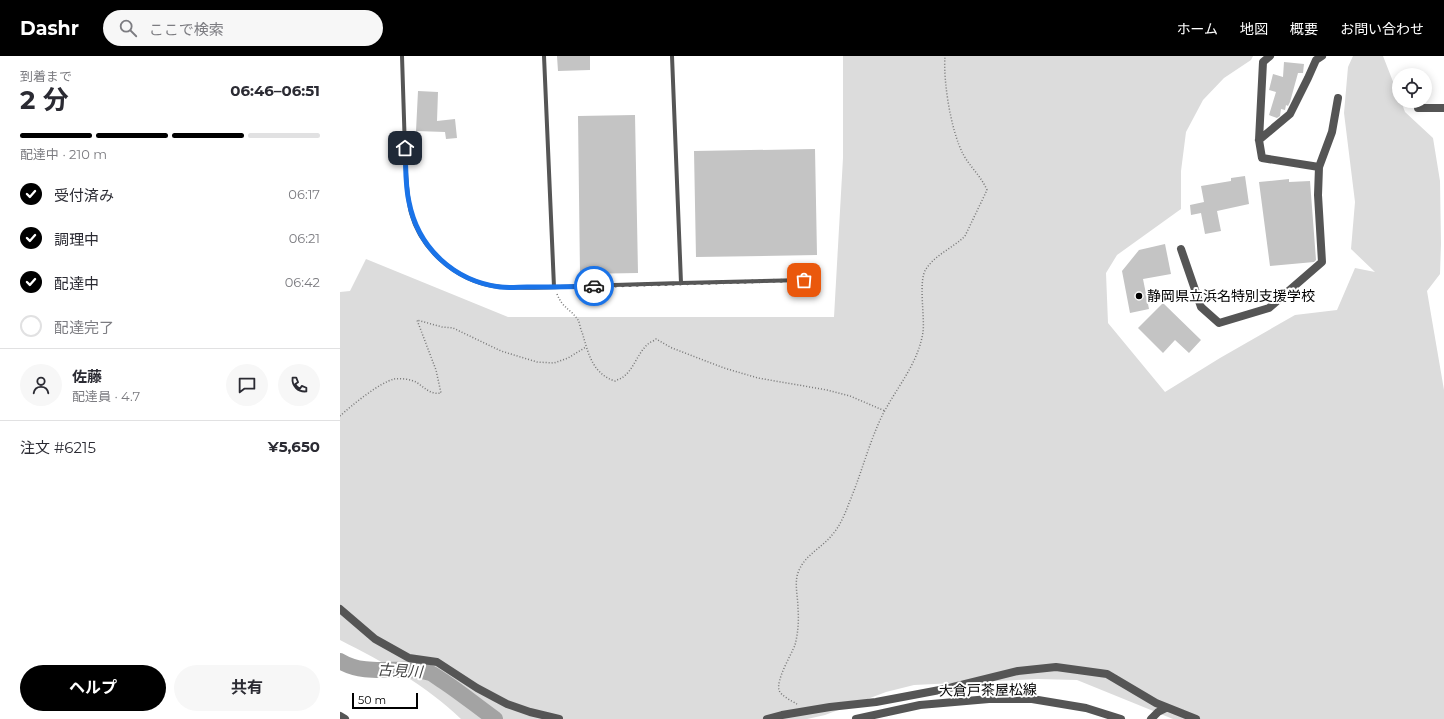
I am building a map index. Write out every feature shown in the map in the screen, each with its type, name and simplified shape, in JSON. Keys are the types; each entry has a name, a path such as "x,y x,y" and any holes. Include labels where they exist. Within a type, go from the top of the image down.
{"street":[{"path":"1270,56 1263,62 1259,140 1262,158 1319,167"},
{"path":"1259,140 1290,114 1316,60 1322,56"},
{"path":"1181,250 1201,307 1219,323 1268,308 1322,262 1318,195 1319,167 1332,132 1338,98"},
{"path":"1432,108 1444,108"},
{"path":"340,610 375,639 409,658 437,662 477,688 507,704 530,712 559,719"},
{"path":"767,719 830,707 876,702 945,689 1018,671 1056,667 1107,674 1156,703 1196,719"},
{"name":"大倉戸茶屋松線","path":"856,719 920,705 1025,699 1086,708 1121,719"},
{"path":"1151,719 1158,712 1166,708"},
{"path":"340,716 345,719"}],"lane":[{"path":"402,56 407,192 412,214 418,231 424,241 441,261 468,279 484,284 502,287 554,287 804,280"},
{"path":"544,56 554,287"},
{"path":"672,56 681,283"}],"path":[{"path":"807,711 781,694 778,690 778,683 791,655 798,629 796,588 798,575 804,562 812,551 825,543 833,535 843,519 881,419 911,368 923,331 922,290 925,270 936,258 960,242 965,236 987,190 981,178 966,160 956,134 945,86 945,56"},
{"path":"554,287 563,307 578,320 586,347 595,368 607,379 615,381 622,379 647,345 656,339 672,348 731,370 758,378 828,390 850,396 885,411"},
{"path":"340,416 383,384 394,379 406,378 416,382 435,394 440,393 436,370 417,320 442,327 453,328 501,351 537,362 554,363 568,358 586,347"}],"shaded area":[{"path":"843,56 1253,56 1251,60 1224,78 1203,100 1186,132 1181,171 1181,209 1117,255 1106,273 1108,323 1165,392 1220,358 1295,315 1337,310 1355,268 1375,272 1351,249 1355,202 1344,113 1348,67 1353,56 1383,56 1392,79 1392,108 1404,108 1405,112 1433,138 1440,181 1440,274 1427,291 1444,390 1444,719 1173,719 1077,680 1038,679 914,685 886,692 825,715 807,719 461,719 433,695 404,675 340,640 340,292 350,291 366,259 508,317 834,317 843,158"}],"building":[{"path":"557,56 590,56 590,70 558,71"},
{"path":"1284,62 1304,64 1303,73 1298,73 1290,102 1288,106 1286,105 1285,110 1281,109 1280,116 1277,118 1269,115 1276,92 1269,90 1273,74 1283,77"},
{"path":"418,91 438,92 437,121 455,119 457,138 446,139 445,132 416,131"},
{"path":"635,115 638,273 580,274 578,116"},
{"path":"815,149 817,255 696,257 694,151"},
{"path":"1245,176 1249,204 1217,211 1221,231 1205,234 1201,213 1191,215 1190,205 1204,202 1201,186 1231,181 1231,178"},
{"path":"1289,179 1289,182 1310,181 1316,260 1314,262 1270,266 1259,182"},
{"path":"1165,244 1171,274 1143,279 1149,309 1130,313 1122,271 1139,250"},
{"path":"1163,303 1201,340 1189,353 1175,340 1163,353 1138,328"}],"waterway":[{"name":"古見川","path":"340,661 362,669 408,670 432,674 495,719"}],"way so far":[{"path":"594,286 804,280"}],"place":[{"name":"静岡県立浜名特別支援学校","path":"1139,296"}],"route":[{"path":"405,148 407,192 412,214 418,231 424,241 441,261 468,279 484,284 502,287 594,286"}]}
